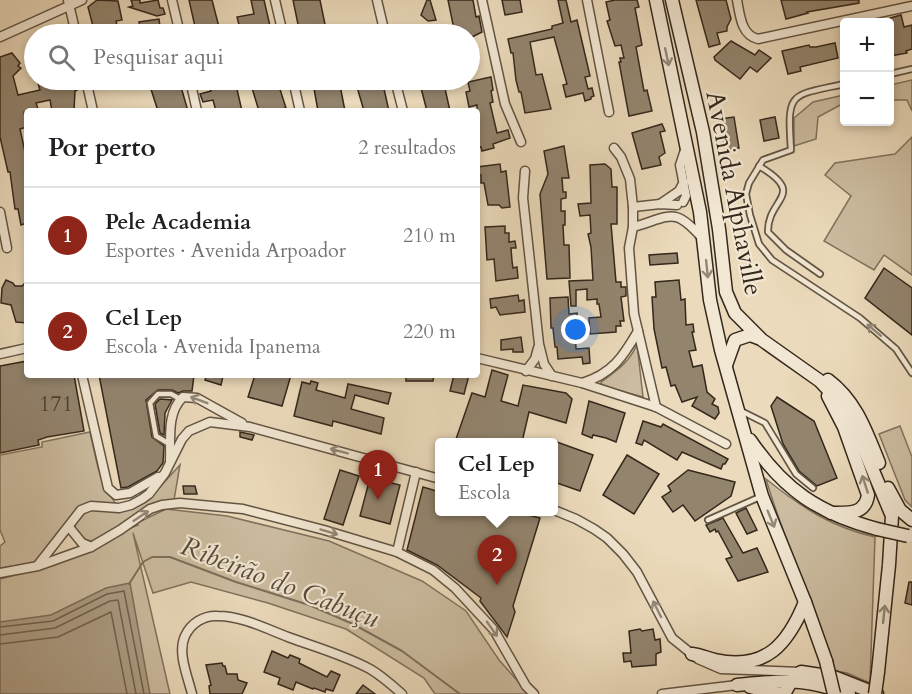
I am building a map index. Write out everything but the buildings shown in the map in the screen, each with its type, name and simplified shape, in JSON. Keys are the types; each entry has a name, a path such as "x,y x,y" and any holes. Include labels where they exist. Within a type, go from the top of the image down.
{"main road":[{"name":"Avenida Alphaville","path":"656,0 700,212 710,300 726,366 762,496 805,602 826,660 834,694"},
{"name":"Avenida Alphaville","path":"672,0 706,147 726,292 735,313 762,340 820,381 839,401 853,423 892,516 876,694"},
{"path":"686,147 694,144 706,147"},
{"path":"726,366 735,340 750,335 762,340"},
{"path":"790,360 824,376 841,389 852,402 890,491 900,510 912,520"},
{"path":"820,381 844,427 868,495 863,508 855,512 831,513"},
{"path":"745,431 767,465 784,483 831,513 877,529 910,537"},
{"path":"692,654 716,660 741,662 768,654 785,641 805,602"},
{"path":"737,685 797,676 834,677 876,694"},
{"path":"737,685 782,694 797,676"},
{"path":"797,676 849,694"}],"street":[{"path":"26,24 69,3 82,0"},
{"path":"172,0 178,24"},
{"path":"275,0 281,24"},
{"path":"377,0 383,24"},
{"path":"482,0 505,104 521,142"},
{"path":"587,0 609,112"},
{"path":"737,0 748,35 758,39 912,6"},
{"path":"69,3 74,24"},
{"path":"0,37 24,25"},
{"path":"88,90 92,108"},
{"path":"192,90 196,108"},
{"path":"295,90 299,108"},
{"path":"398,90 402,108"},
{"path":"633,207 680,203 686,196 680,165 686,147"},
{"path":"614,148 621,157 630,179 633,228 629,248 634,314 656,408"},
{"path":"525,171 523,198 538,344 544,364 552,376"},
{"path":"658,204 679,191 684,182"},
{"path":"658,204 658,220"},
{"path":"0,212 7,248"},
{"path":"633,228 672,216 680,217 689,223 704,240"},
{"path":"582,383 598,378 609,370 627,349 638,331"},
{"path":"526,371 537,355 538,344"},
{"path":"0,354 24,349"},
{"path":"480,359 582,383 656,408 726,444"},
{"path":"83,378 108,488 116,495 130,493 146,486 165,473"},
{"path":"170,464 171,417 174,408 183,397 197,398 250,427"},
{"path":"38,566 78,512 86,507 119,508 142,499 165,473 189,430 210,422 250,427 435,477"},
{"path":"397,552 416,472"},
{"path":"0,573 38,566 91,547 150,509 162,505 180,503 243,509 397,552 433,570 472,605 494,630 526,686 534,694"},
{"path":"558,512 594,529 623,554 637,572 672,638 706,664 721,669 797,676"},
{"path":"69,527 82,543 91,547"},
{"path":"192,694 182,650 185,636 193,625 204,617 220,615 254,624 369,669 387,680 402,694"},
{"path":"662,694 737,685"}],"lane":[{"path":"894,73 912,69"},
{"path":"840,85 802,93 796,98 790,110 791,150 771,156 759,165 749,183 747,194 750,215 759,244 772,260 860,318 896,349 912,373"},
{"path":"759,165 776,176 782,183 781,200 768,223 768,232 786,250 820,274"},
{"path":"171,445 156,436 150,403 158,394 171,394 180,399"},
{"path":"739,410 765,423 796,474 813,488"},
{"path":"708,520 762,496"}],"shaded area":[{"path":"912,80 912,111 907,100 894,100 894,84"},
{"path":"840,96 840,105 818,117 816,139 794,146 794,118 813,102"},
{"path":"912,137 912,275 884,255 874,270 824,241 851,196 825,175 835,163 895,154"},
{"path":"637,344 643,397 602,386 601,382 626,361"},
{"path":"900,426 912,457 912,507 905,500 879,434"},
{"path":"90,432 103,484 116,505 98,503 79,506 35,563 0,568 0,546 5,542 0,530 0,455 42,447 42,442"},
{"path":"180,465 174,500 148,506 97,541 84,538 75,529 76,520 80,514 90,509 99,510 148,498"},
{"path":"766,479 830,522 875,537 870,683 847,673 835,671"},
{"path":"166,509 227,516 329,541 422,581 466,611 499,660 529,694 435,694 424,678 346,629 268,603 191,582 153,593 133,533 170,694 0,694 0,579 38,569 130,525 131,528 138,525 137,523"}],"water":[{"path":"130,583 150,694 0,694 0,622 51,615 106,588"}],"waterway":[{"name":"Ribeirão do Cabuçu","path":"129,584 143,562 152,557 170,557 236,582 309,605 353,624 402,651 460,694"}],"place":[{"name":"Pele Academia","path":"378,500"},
{"name":"Cel Lep","path":"497,585"}]}
